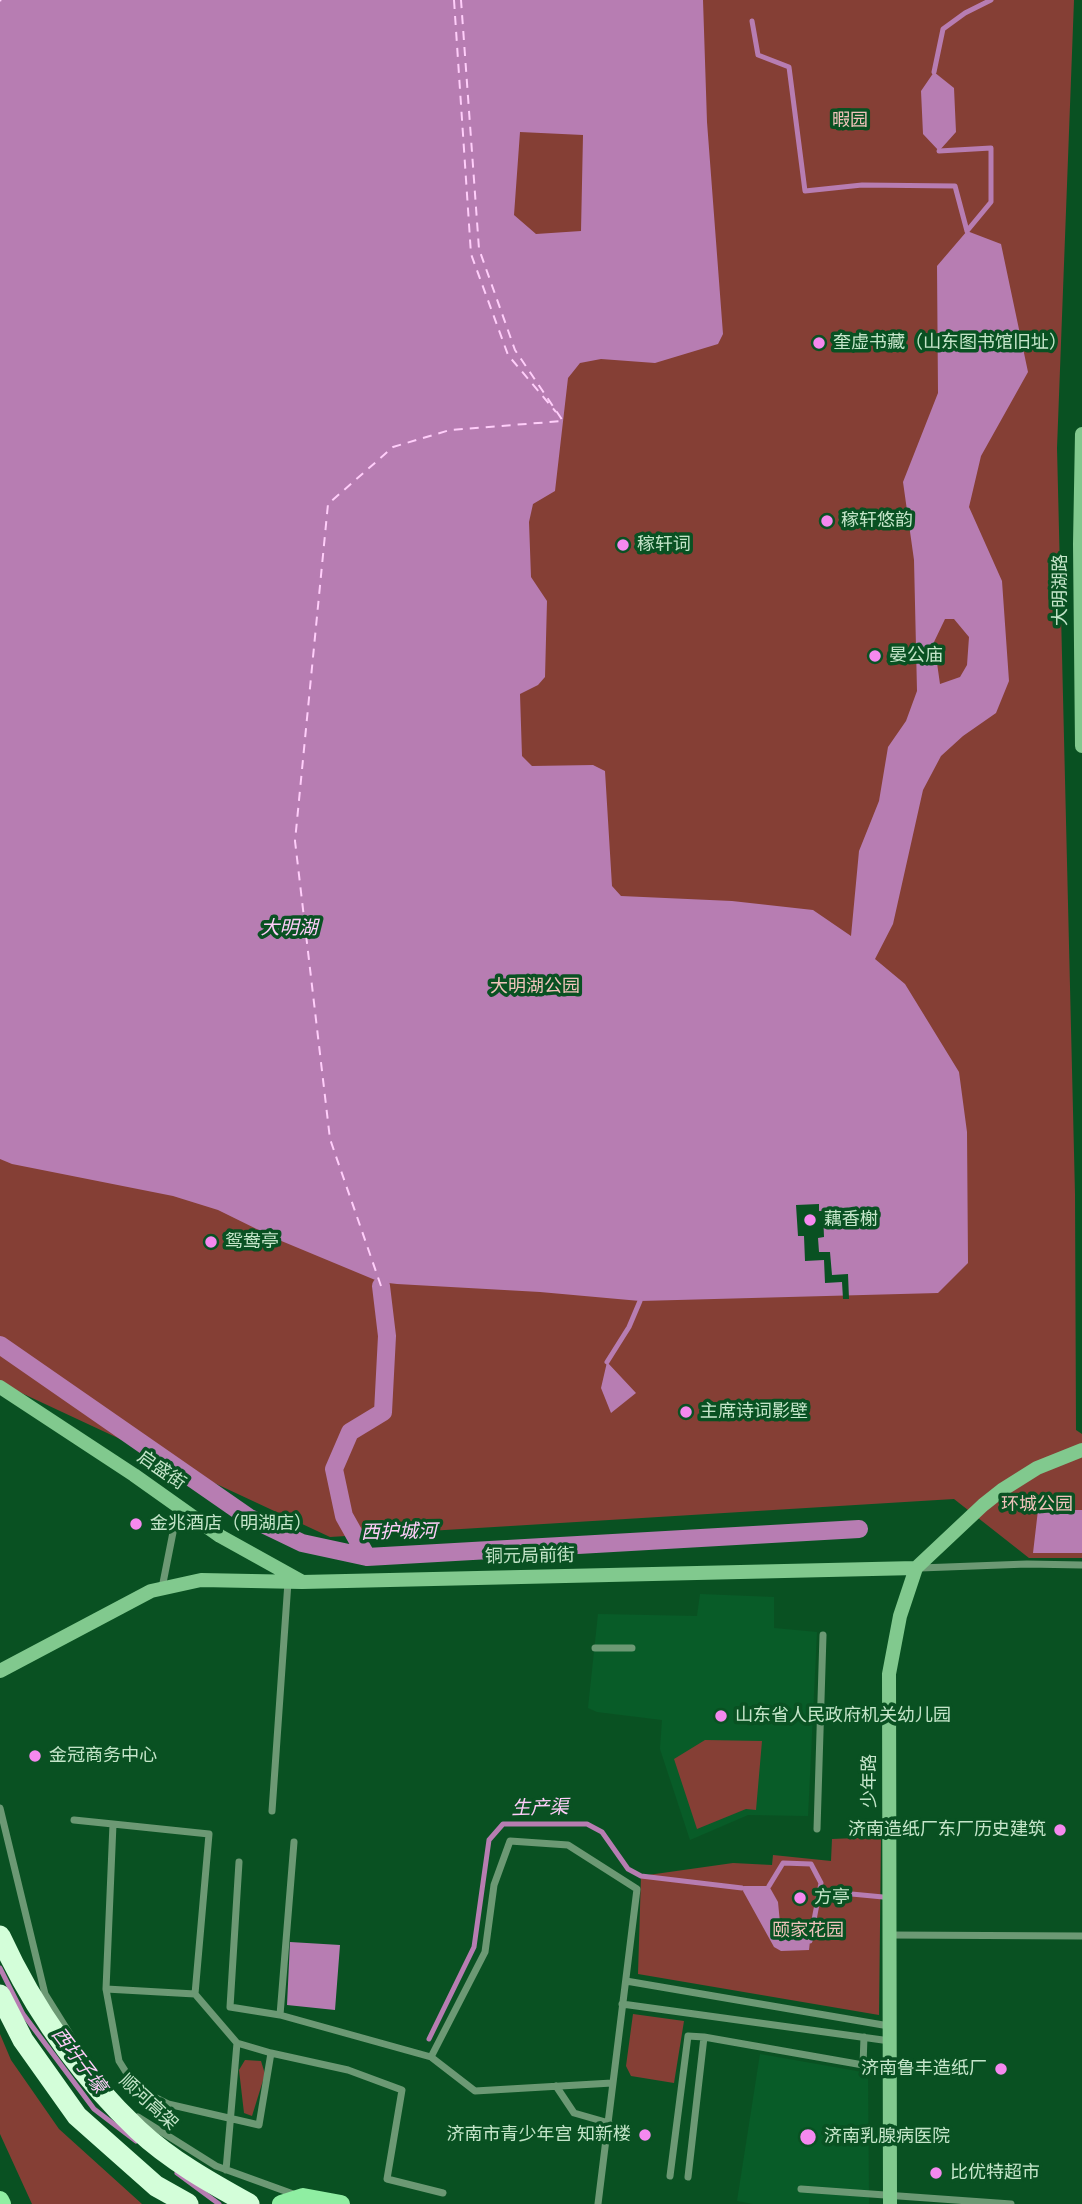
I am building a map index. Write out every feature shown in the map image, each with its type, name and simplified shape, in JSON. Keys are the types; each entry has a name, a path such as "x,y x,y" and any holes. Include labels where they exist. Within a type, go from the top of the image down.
{"highway":[{"name":"顺河高架","path":"0,1936 43,2014 82,2071 139,2132 199,2175 249,2204"},
{"path":"0,1995 23,2040 77,2116 156,2186 188,2204"}],"main road":[{"path":"281,2204 303,2197 341,2204"}],"street":[{"name":"大明湖路","path":"1082,434 1082,746"},
{"name":"启盛街","path":"0,1387 220,1536 295,1582"},
{"name":"少年路","path":"891,2199 889,1674 900,1616 916,1568 982,1505 1037,1468 1082,1450"},
{"path":"162,1589 178,1507"},
{"name":"铜元局前街","path":"0,1671 151,1591 201,1580 295,1582 1002,1565 1082,1566"},
{"path":"272,1811 295,1582"},
{"path":"817,1829 823,1635"},
{"path":"595,1648 632,1648"},
{"path":"821,1708 889,1713"},
{"path":"0,1808 45,1994 86,2061 95,2071"},
{"path":"74,1820 209,1834 195,1993 237,2043 348,2070 402,2090 387,2179 443,2193"},
{"path":"113,1824 106,1989 119,2061 136,2088 168,2104 259,2125 271,2053"},
{"path":"431,2057 485,1952 494,1885 510,1841 568,1845 637,1889 598,2204"},
{"path":"280,2015 294,1842"},
{"path":"239,1862 230,2007 280,2015 431,2057 475,2091 612,2083"},
{"path":"890,1935 1082,1936"},
{"path":"626,1981 890,2033"},
{"path":"156,1985 168,1992"},
{"path":"106,1989 195,1993"},
{"path":"622,2004 864,2036 890,2033"},
{"path":"670,2176 688,2036 704,2036 863,2065 864,2036"},
{"path":"688,2177 704,2036"},
{"path":"226,2170 237,2043"},
{"path":"556,2087 574,2113 609,2123"},
{"path":"132,2110 141,2120 216,2166 303,2197"},
{"path":"801,2189 891,2199 1011,2204"}],"shaded area":[{"name":"山东省人民政府机关幼儿园","path":"700,1594 774,1597 774,1628 817,1632 808,1816 748,1815 690,1840 660,1749 662,1720 597,1712 588,1708 598,1614 697,1616"},
{"name":"济南乳腺病医院","path":"760,2054 868,2073 869,2204 753,2204 737,2201"}],"green space":[{"name":"大明湖公园","path":"0,0 1074,0 1057,448 1075,1194 1076,1430 1082,1434 1082,1558 1029,1558 954,1499 330,1537 0,1383"},
{"path":"705,1740 762,1741 756,1810 746,1809 697,1829 674,1759"},
{"name":"颐家花园","path":"881,1837 879,2015 638,1974 641,1876 733,1863 772,1865 773,1855 831,1861 832,1839"},
{"path":"633,2014 684,2021 674,2083 631,2076 626,2066"},
{"path":"0,2034 11,2060 59,2129 142,2204 32,2204 0,2134"},
{"path":"245,2060 261,2061 265,2074 252,2116 244,2113 239,2070"}],"water":[{"name":"大明湖","path":"0,0 703,0 707,122 723,334 718,344 655,363 601,359 580,363 568,378 555,491 533,504 529,522 531,577 547,601 545,677 538,685 520,694 522,756 532,766 593,765 605,771 612,886 621,896 732,901 813,910 851,936 859,851 879,801 888,747 906,721 917,691 914,560 903,482 938,393 937,266 967,231 1001,244 1028,372 981,456 969,507 1002,581 1009,681 996,713 963,736 941,756 923,790 893,924 875,959 905,984 959,1072 967,1132 968,1263 938,1293 640,1301 380,1282 279,1240 218,1210 173,1196 12,1164 0,1159","holes":["520,132 583,135 581,231 536,234 514,215","945,619 954,619 969,637 967,665 960,677 940,684 934,642"]},
{"path":"934,72 954,88 956,132 939,151 923,134 921,91"},
{"path":"607,1362 636,1393 611,1413 601,1388"},
{"path":"1038,1510 1082,1510 1082,1553 1033,1553"},
{"path":"744,1886 769,1886 778,1902 780,1923 788,1931 810,1941 809,1950 781,1951 774,1947 743,1891"},
{"path":"290,1942 340,1945 335,2010 287,2005"}],"pier":[{"path":"819,1204 819,1211 823,1211 824,1237 818,1238 819,1252 830,1252 832,1275 848,1274 849,1299 843,1299 842,1282 825,1283 824,1260 805,1261 804,1236 798,1236 796,1205"}],"waterway":[{"path":"934,72 943,29 965,13 991,0"},
{"path":"752,21 758,55 789,67 805,191 862,185 955,186 967,231"},
{"path":"939,151 991,148 991,202 967,231"},
{"path":"367,1557 344,1516 334,1469 350,1432 383,1412 387,1336 381,1286"},
{"path":"607,1362 629,1327 640,1301"},
{"name":"西护城河","path":"0,1345 248,1517 302,1543 367,1557 859,1529"},
{"name":"生产渠","path":"429,2039 474,1947 489,1840 503,1824 587,1824 602,1832 628,1869 641,1876 742,1888"},
{"path":"769,1886 783,1863 811,1864 821,1883 810,1941"},
{"path":"820,1891 883,1897"},
{"name":"西圩子壕","path":"0,1968 23,2014 94,2109 136,2141"},
{"name":"西圩子壕","path":"177,2173 219,2204"}],"ferry route":[{"path":"454,0 471,254 508,355 556,412"},
{"path":"381,1286 330,1139 295,841 328,504 393,447 450,430 563,421 515,350 479,249 461,0"}],"place":[{"name":"奎虚书藏（山东图书馆旧址）","path":"819,343"},
{"name":"稼轩悠韵","path":"827,521"},
{"name":"稼轩词","path":"623,545"},
{"name":"晏公庙","path":"875,656"},
{"name":"藕香榭","path":"810,1220"},
{"name":"鸳鸯亭","path":"211,1242"},
{"name":"主席诗词影壁","path":"686,1412"},
{"name":"金兆酒店（明湖店）","path":"136,1524"},
{"name":"山东省人民政府机关幼儿园","path":"721,1716"},
{"name":"金冠商务中心","path":"35,1756"},
{"name":"济南造纸厂东厂历史建筑","path":"1060,1830"},
{"name":"方亭","path":"800,1898"},
{"name":"济南鲁丰造纸厂","path":"1001,2069"},
{"name":"济南市青少年宫 知新楼","path":"645,2135"},
{"name":"济南乳腺病医院","path":"808,2137"},
{"name":"比优特超市","path":"936,2173"}],"park label":[{"name":"暇园","path":"850,121"},
{"name":"环城公园","path":"1037,1505"}]}
